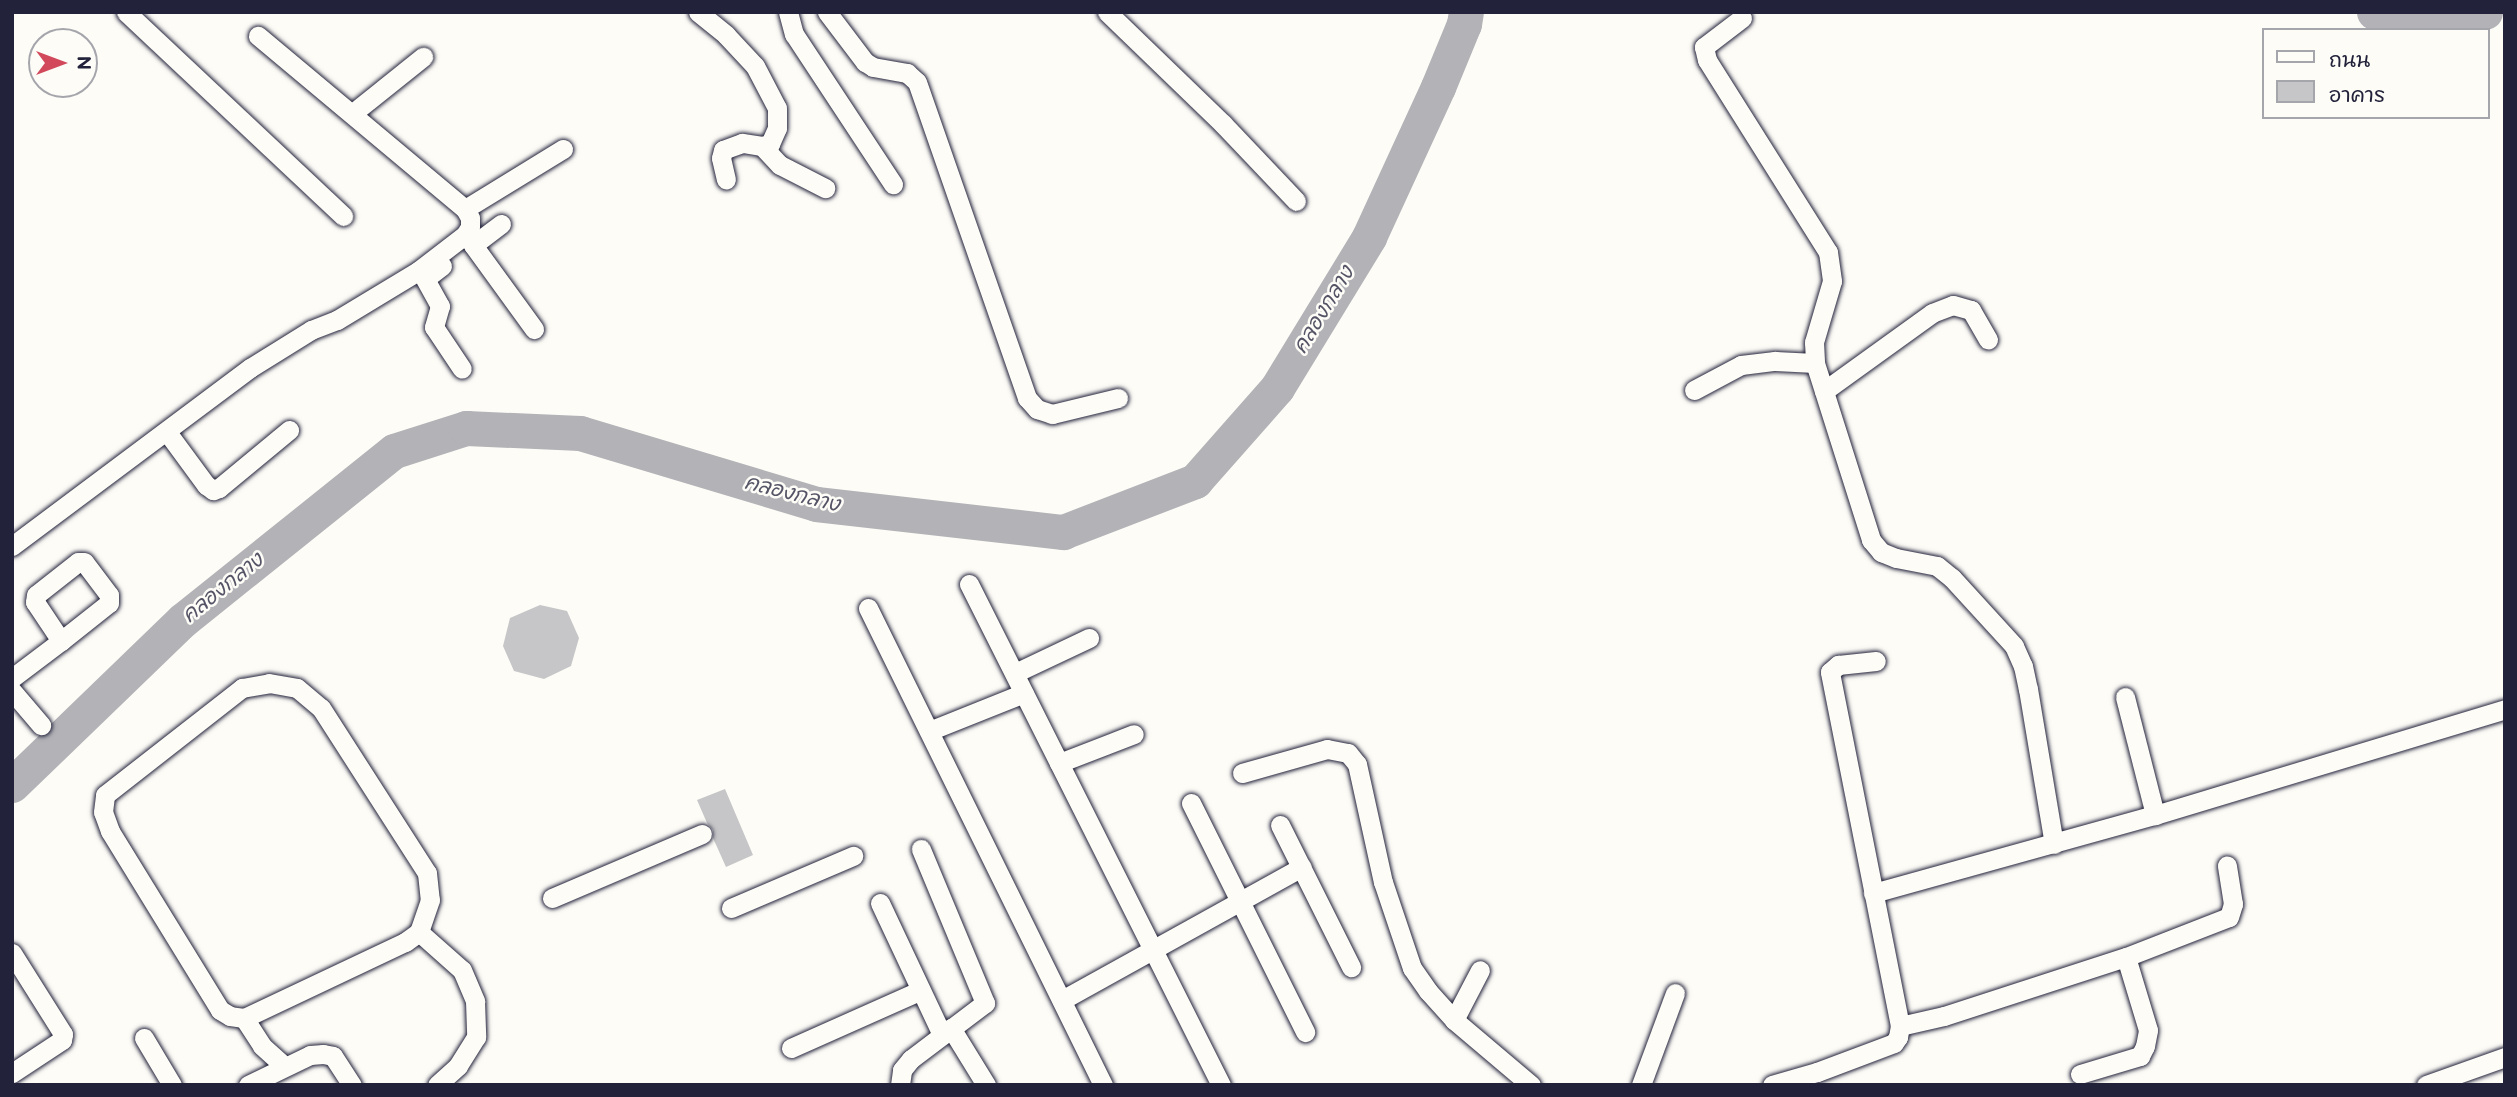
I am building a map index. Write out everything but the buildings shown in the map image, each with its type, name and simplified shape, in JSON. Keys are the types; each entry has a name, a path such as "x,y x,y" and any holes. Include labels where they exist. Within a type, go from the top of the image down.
{"street":[{"path":"126,12 343,216"},
{"path":"698,12 726,35 755,66 777,108 777,128 770,144 762,146 742,143 723,150 721,158 726,179"},
{"path":"788,12 794,34 893,184"},
{"path":"828,12 865,62 873,67 907,73 917,82 1027,398 1037,410 1052,414 1118,398"},
{"path":"1107,12 1223,124 1296,201"},
{"path":"1742,18 1704,47 1707,60 1828,251 1832,281 1814,342 1815,363 1871,540 1881,552 1937,566 1952,578 2014,646 2026,678 2054,844"},
{"path":"258,36 465,209 470,218 469,240 534,329"},
{"path":"353,113 423,57"},
{"path":"762,146 780,165 825,188"},
{"path":"465,209 564,149"},
{"path":"12,546 285,345 360,307 469,240 501,224"},
{"path":"462,369 435,333 434,323 440,306 425,279 469,240"},
{"path":"1824,391 1933,313 1953,305 1971,310 1988,340"},
{"path":"1694,390 1741,365 1775,361 1815,363"},
{"path":"167,432 206,485 213,490 219,488 289,429"},
{"path":"969,584 1221,1085"},
{"path":"867,608 1103,1085"},
{"path":"1014,673 1089,638"},
{"path":"12,678 61,641"},
{"path":"1772,1085 1817,1072 1894,1043 1900,1026 1830,672 1838,666 1876,661"},
{"path":"270,683 297,688 321,708 427,873 430,900 419,932 405,942 244,1018 230,1016 220,1010 110,831 103,812 105,795 242,688 270,683"},
{"path":"12,691 41,725"},
{"path":"929,732 1024,693"},
{"path":"2125,697 2155,815"},
{"path":"1872,893 2155,815 2505,709"},
{"path":"1059,763 1134,734"},
{"path":"1242,773 1326,749 1348,753 1357,764 1383,882 1412,968 1428,992 1454,1020 1531,1085"},
{"path":"1192,803 1305,1032"},
{"path":"1280,825 1351,967"},
{"path":"552,898 702,834"},
{"path":"900,1085 902,1069 985,1003 921,849"},
{"path":"731,908 853,856"},
{"path":"1900,1026 1944,1016 2126,957 2229,918 2234,904 2227,865"},
{"path":"1062,1000 1302,867"},
{"path":"880,903 921,990 986,1085"},
{"path":"419,932 463,970 475,1001 476,1037 458,1066 437,1085"},
{"path":"12,953 63,1034 62,1040 15,1066"},
{"path":"2080,1074 2140,1056 2146,1046 2148,1030 2126,957"},
{"path":"1454,1020 1480,970"},
{"path":"791,1048 921,990"},
{"path":"1641,1085 1675,993"},
{"path":"244,1018 262,1046 284,1066"},
{"path":"144,1038 172,1085"},
{"path":"248,1085 310,1055 332,1056 352,1085"},
{"path":"2426,1085 2505,1057"}],"waterway":[{"name":"คลองกลาง","path":"12,785 183,620 394,451 466,428 580,433 816,504 1063,532 1195,481 1277,388 1369,237 1438,87 1464,24 1466,12"},
{"name":"คลองกลาง","path":"2374,12 2430,27 2485,12"}]}
